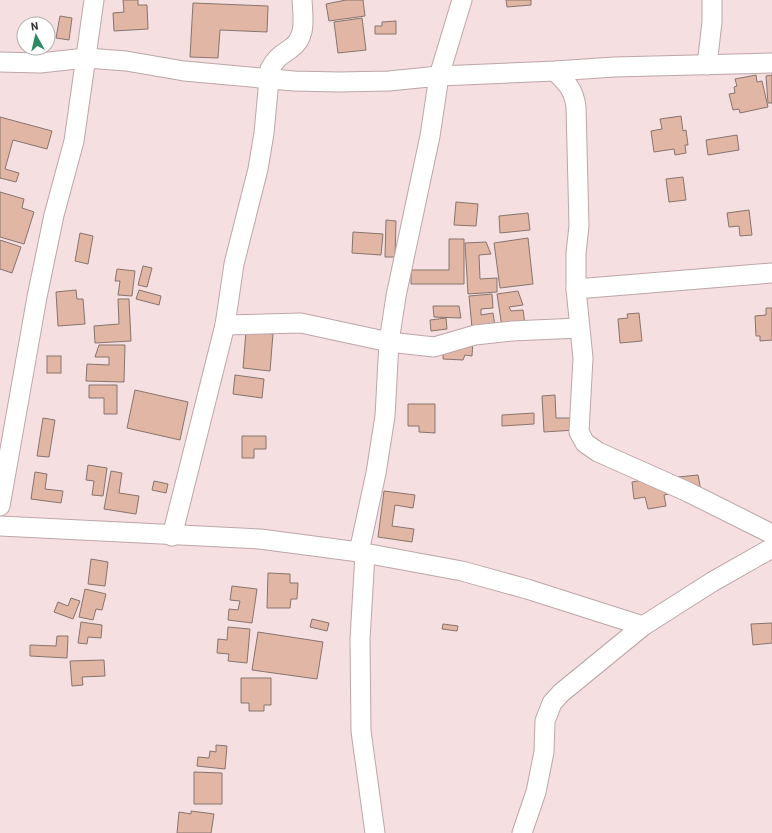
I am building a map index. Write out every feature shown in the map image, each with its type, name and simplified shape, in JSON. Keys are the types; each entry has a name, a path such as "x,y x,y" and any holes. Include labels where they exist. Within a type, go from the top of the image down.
{"street":[{"path":"0,506 37,297 54,215 74,140 94,0"},
{"path":"172,536 225,325 234,264 259,162 270,69 274,59 299,40 303,28 302,0"},
{"path":"375,833 361,732 360,640 362,553 385,416 389,342 396,296 430,136 439,76 462,0"},
{"path":"707,66 712,22 712,0"},
{"path":"0,62 40,63 86,58 126,61 184,70 294,82 389,81 439,76 614,67 707,66 772,63"},
{"path":"555,71 570,85 575,95 576,107 579,226 576,253 576,289 583,358 579,432 585,444 598,452 688,492 772,534"},
{"path":"576,289 772,273"},
{"path":"225,325 301,323 389,342 434,347 474,335 512,331 579,328"},
{"path":"1,528 260,539 362,553 462,571 527,589 643,626"},
{"path":"522,833 536,792 544,752 546,721 552,703 643,626 712,582 772,548"}],"building":[{"path":"123,0 138,0 138,5 147,5 148,29 114,31 113,13 124,12"},
{"path":"346,0 363,0 365,16 329,21 326,4"},
{"path":"506,0 531,0 531,5 507,7"},
{"path":"193,3 268,6 267,32 220,30 218,58 190,57"},
{"path":"60,16 72,18 69,40 56,38"},
{"path":"362,18 366,50 338,53 334,22"},
{"path":"396,21 396,34 375,34 375,26 382,26 382,22"},
{"path":"756,75 757,82 762,81 768,107 740,113 739,109 733,110 729,94 735,93 734,87 737,86 735,79"},
{"path":"772,75 772,103 768,103 766,76"},
{"path":"681,116 683,131 686,130 688,145 685,145 686,153 675,155 674,149 654,152 651,131 662,129 660,119"},
{"path":"0,117 52,131 47,149 13,140 5,169 19,173 16,182 0,178"},
{"path":"737,135 739,150 708,155 706,140"},
{"path":"683,177 686,200 669,202 666,179"},
{"path":"0,192 24,199 22,208 34,212 24,244 0,237"},
{"path":"456,202 478,204 476,226 454,225"},
{"path":"749,210 752,235 740,236 739,226 729,227 727,213"},
{"path":"528,213 530,230 500,233 499,216"},
{"path":"386,220 396,221 395,257 385,257"},
{"path":"353,232 383,234 381,255 352,253"},
{"path":"80,233 93,236 88,264 75,261"},
{"path":"528,238 533,284 500,288 494,243"},
{"path":"449,239 464,239 464,284 411,284 411,270 449,270"},
{"path":"0,240 21,247 12,273 0,269"},
{"path":"486,242 491,254 479,255 480,279 497,278 497,292 468,294 465,243"},
{"path":"143,266 152,268 147,287 138,285"},
{"path":"117,269 135,271 132,296 118,295 120,281 115,281"},
{"path":"76,290 77,299 83,299 85,324 58,326 56,292"},
{"path":"139,290 161,296 159,305 136,299"},
{"path":"518,291 523,305 509,307 511,311 523,310 525,324 502,327 497,294"},
{"path":"492,294 493,308 481,309 481,315 493,313 495,326 472,328 469,296"},
{"path":"118,299 129,299 131,341 95,343 94,326 119,324"},
{"path":"433,306 459,306 461,318 434,317"},
{"path":"766,308 772,308 772,340 760,341 760,336 756,336 755,316 766,315"},
{"path":"639,313 642,341 620,343 618,319 628,318 627,314"},
{"path":"446,318 447,329 431,331 430,320"},
{"path":"246,331 273,334 270,371 243,368"},
{"path":"444,339 473,340 472,356 465,355 463,360 443,359"},
{"path":"99,345 125,345 124,382 86,381 87,364 109,365 109,357 95,357"},
{"path":"47,356 61,356 61,373 47,373"},
{"path":"235,375 264,379 262,398 233,394"},
{"path":"89,385 117,385 117,414 104,414 104,398 89,398"},
{"path":"135,390 188,402 180,440 127,428"},
{"path":"555,395 556,418 574,418 575,430 544,432 542,396"},
{"path":"408,404 435,404 435,433 419,432 419,426 408,426"},
{"path":"534,413 534,424 502,426 502,415"},
{"path":"43,418 55,420 49,457 37,456"},
{"path":"242,436 266,436 266,449 254,449 254,458 242,458"},
{"path":"88,465 107,468 103,496 92,495 94,481 86,480"},
{"path":"111,471 122,473 119,493 139,496 136,514 104,509"},
{"path":"35,472 47,474 45,489 63,491 61,503 31,499"},
{"path":"671,475 674,493 664,495 666,506 648,509 645,497 634,499 632,482"},
{"path":"698,475 701,491 678,477"},
{"path":"154,481 168,484 166,493 152,490"},
{"path":"384,491 415,495 413,508 395,505 392,526 414,529 412,542 378,537"},
{"path":"91,559 108,562 105,586 88,584"},
{"path":"268,573 290,574 290,583 298,583 297,599 291,599 290,608 267,608"},
{"path":"232,586 257,589 252,623 228,620 229,609 238,610 240,601 230,600"},
{"path":"85,589 106,594 102,610 96,609 93,620 79,617"},
{"path":"71,598 80,601 73,619 54,612 58,602 68,606"},
{"path":"312,619 329,623 327,631 310,627"},
{"path":"81,622 102,625 101,638 88,637 87,644 78,643"},
{"path":"772,623 772,643 753,645 751,624"},
{"path":"443,624 458,626 457,631 442,629"},
{"path":"228,627 250,629 247,663 228,661 229,654 217,653 218,639 227,640"},
{"path":"258,632 323,642 317,679 252,670"},
{"path":"57,636 68,636 67,658 30,656 30,645 56,646"},
{"path":"104,660 105,676 82,677 83,685 72,686 70,661"},
{"path":"241,678 271,678 271,705 264,705 264,711 249,711 249,703 241,703"},
{"path":"216,745 227,746 225,769 197,766 198,757 209,758 210,751 216,752"},
{"path":"194,772 222,773 222,804 194,804"},
{"path":"191,811 214,814 211,833 177,833 179,812 191,814"}]}
